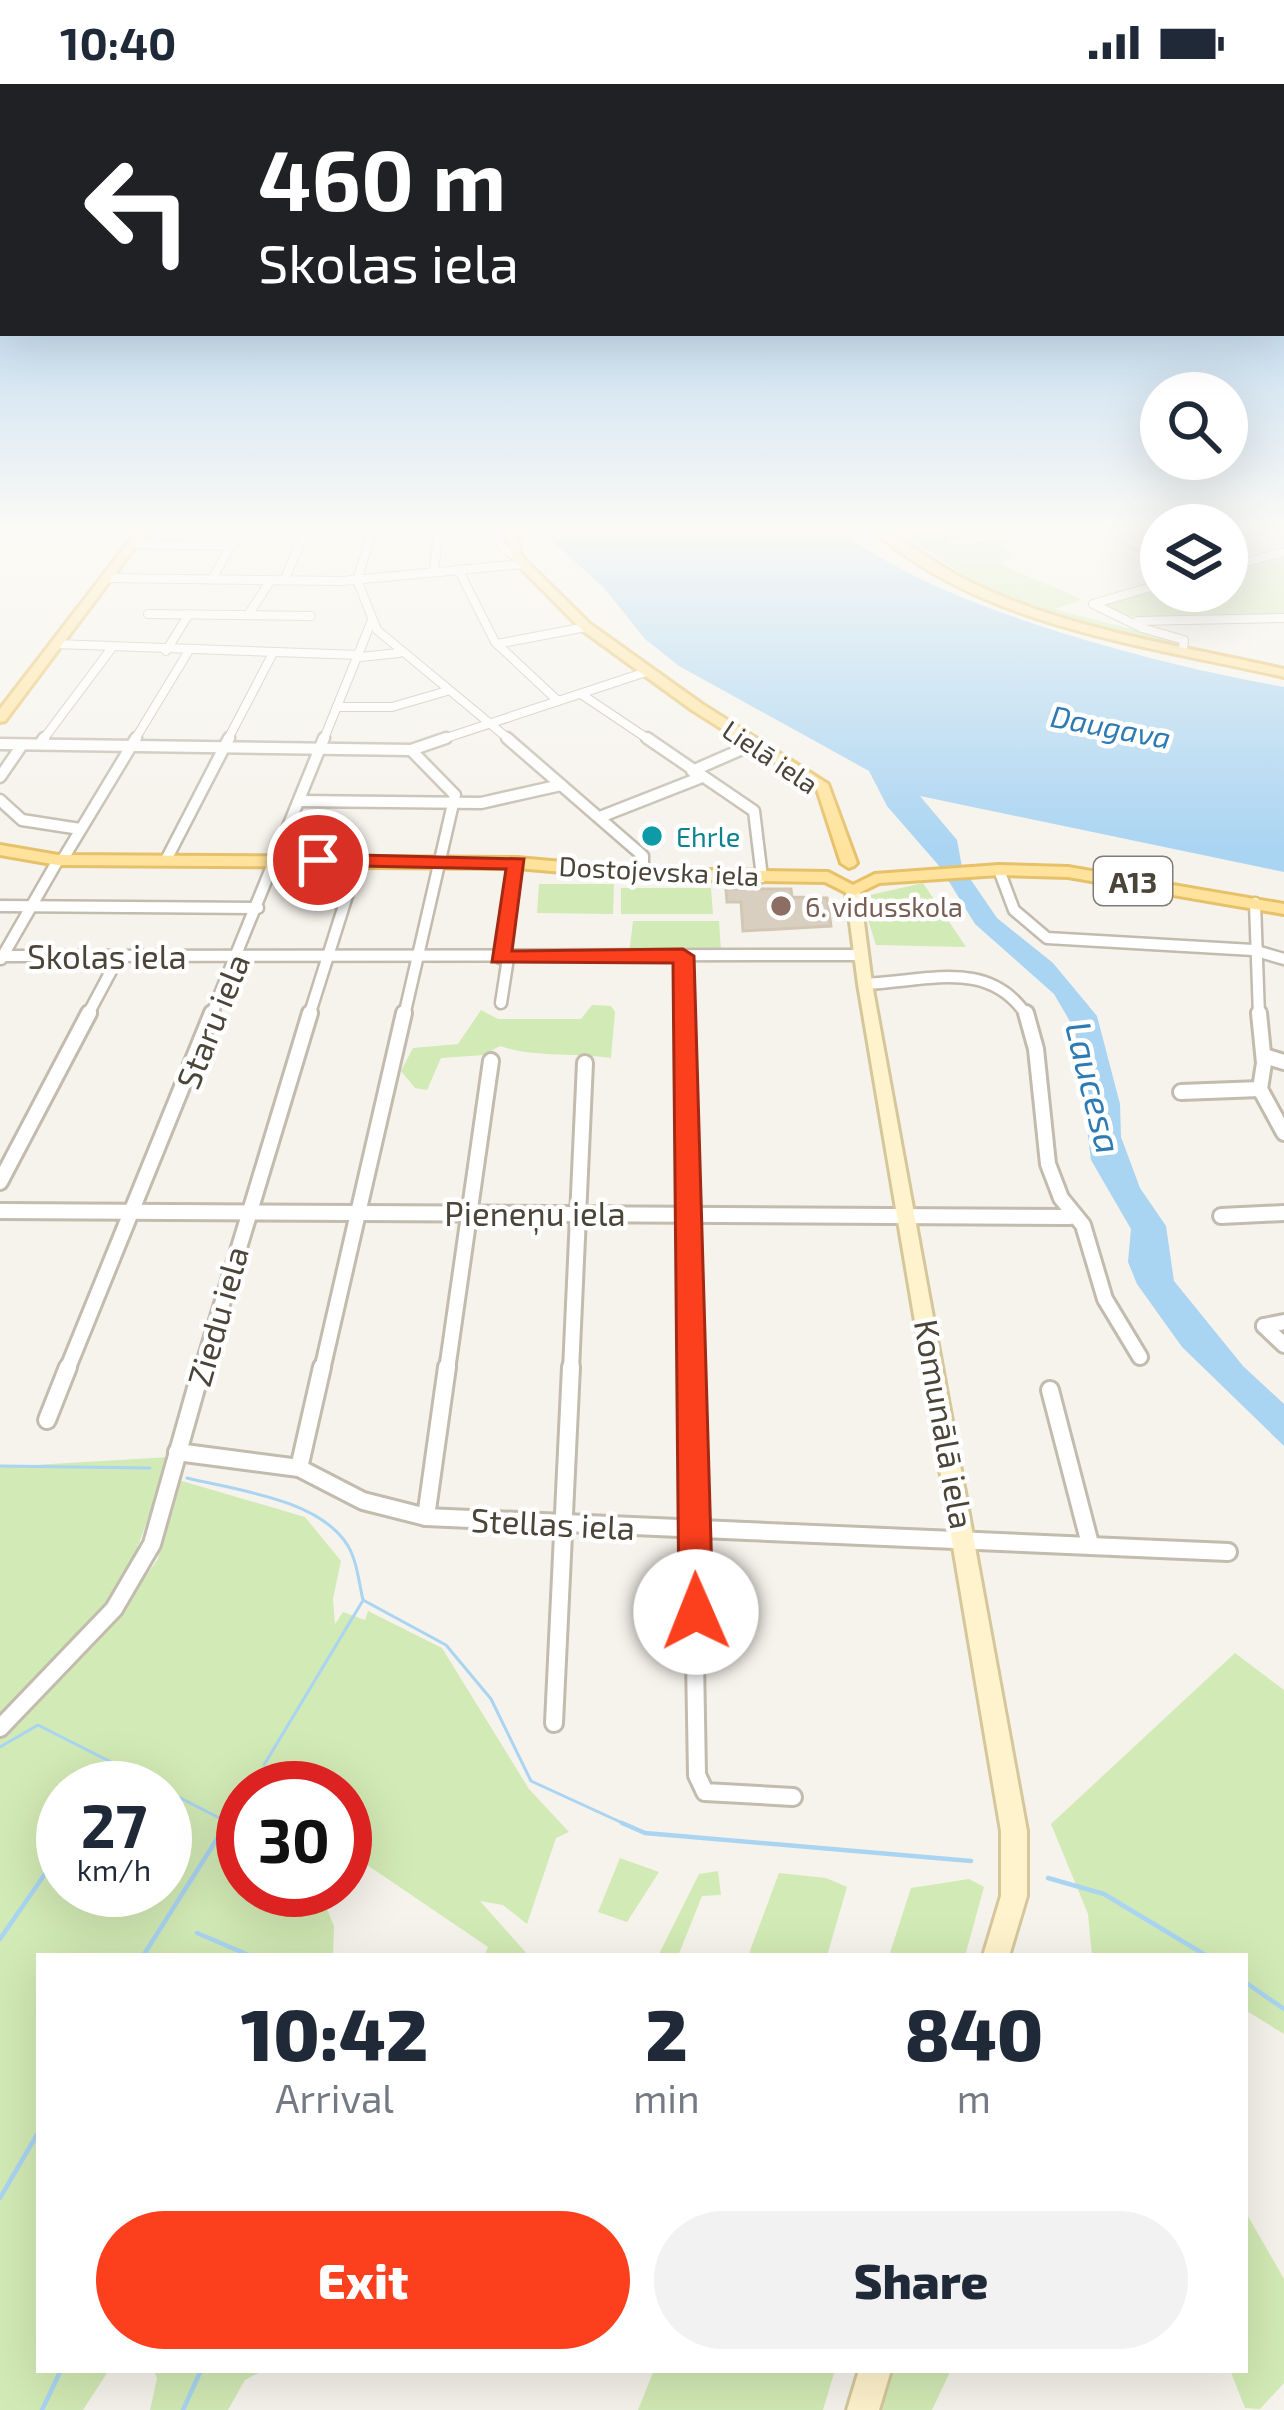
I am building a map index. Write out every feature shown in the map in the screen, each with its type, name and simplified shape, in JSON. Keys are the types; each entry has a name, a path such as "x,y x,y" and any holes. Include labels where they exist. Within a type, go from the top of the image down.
{"main road":[{"path":"0,718 63,635"},
{"name":"Lielā iela","path":"596,635 646,672 807,774 830,798 848,863"},
{"path":"1135,635 1284,673"},
{"name":"Dostojevska iela","path":"0,850 61,860 438,861 643,874 828,877"},
{"path":"853,890 828,877 835,866 848,863 870,870 875,879"},
{"name":"A13","path":"853,890 866,889 875,879 989,871 1108,877 1284,909"}],"street":[{"path":"166,651 176,635"},
{"name":"Staru iela","path":"47,1420 367,635"},
{"path":"384,635 399,652 643,856 643,874"},
{"path":"490,635 558,701"},
{"path":"496,644 546,635"},
{"path":"1167,635 1184,640 1184,649"},
{"path":"56,644 188,652 360,656 399,652"},
{"path":"40,744 110,649"},
{"path":"1,958 188,652"},
{"path":"166,860 273,653"},
{"path":"0,744 411,750 646,672"},
{"path":"340,706 392,707 447,691"},
{"path":"581,694 754,812 762,877"},
{"path":"600,817 756,743"},
{"path":"0,778 22,745"},
{"path":"411,750 452,786 501,800"},
{"path":"300,801 501,800 561,784"},
{"path":"299,1468 453,803 452,786"},
{"path":"0,800 22,820 80,829"},
{"name":"Ziedu iela","path":"0,1728 134,1581 152,1544 247,1211 358,861"},
{"path":"501,1003 517,863"},
{"path":"989,871 1012,906 1047,938 1253,950 1284,959"},
{"name":"Komunālā iela","path":"853,890 860,955 1015,1832 1014,1896 997,1953"},
{"path":"1255,903 1253,950 1264,1056 1260,1089 1284,1133"},
{"path":"0,906 258,908"},
{"name":"Skolas iela","path":"1,958 860,955"},
{"path":"0,1182 119,956"},
{"path":"683,956 699,1786 705,1792 793,1797"},
{"path":"865,984 989,981 1010,993 1036,1035 1042,1159 1070,1217 1083,1225 1105,1299 1140,1357"},
{"path":"1264,1056 1284,1062"},
{"path":"426,1516 491,1061"},
{"path":"554,1723 585,1064"},
{"path":"1181,1091 1260,1089"},
{"name":"Pieneņu iela","path":"0,1211 1070,1217"},
{"path":"1221,1216 1284,1214"},
{"path":"1284,1322 1264,1326 1284,1345"},
{"path":"1050,1390 1090,1544"},
{"name":"Stellas iela","path":"177,1453 299,1468 363,1501 426,1516 967,1544 1090,1544 1228,1552"},
{"path":"863,2410 874,2373"}],"green space":[{"path":"1122,635 1152,635 1180,642"},
{"path":"923,883 966,947 876,945 866,913 870,895"},
{"path":"539,884 614,884 613,914 537,913"},
{"path":"621,888 711,888 713,914 621,914"},
{"path":"633,921 719,921 721,950 629,954"},
{"path":"592,1005 611,1006 615,1012 611,1058 500,1046 484,1055 441,1058 427,1090 415,1088 401,1071 413,1048 458,1044 481,1010 498,1019 581,1019"},
{"path":"170,1457 133,1560 96,1620 0,1718 0,1467"},
{"path":"182,1481 305,1517 341,1561 333,1599 335,1624 343,1612 365,1620 368,1611 442,1648 529,1789 569,1832 556,1838 527,1924 503,1905 480,1901 526,1953 485,1953 488,1947 372,1868 372,1761 216,1761 216,1917 330,1917 333,1953 36,1953 36,2373 107,2373 83,2410 0,2410 0,1737 110,1625 158,1559 173,1485"},
{"path":"1235,1653 1284,1690 1284,2034 1248,2012 1248,1953 1092,1953 1088,1914 1051,1824"},
{"path":"620,1858 659,1872 627,1922 598,1912"},
{"path":"718,1871 721,1895 702,1896 679,1953 660,1953 699,1874"},
{"path":"779,1873 826,1878 847,1887 828,1953 749,1953"},
{"path":"969,1879 984,1887 966,1953 890,1953 911,1888"},
{"path":"1248,2216 1284,2279 1284,2383 1260,2409 1245,2408 1231,2373 1248,2373"},
{"path":"154,2373 258,2373 245,2380 228,2410 150,2410"},
{"path":"653,2373 834,2373 823,2410 638,2410"},
{"path":"892,2373 950,2373 932,2410 882,2410"}],"water":[{"path":"641,635 1067,635 1284,687 1284,872 920,796 957,840 962,867 997,918 1053,963 1097,1016 1120,1104 1121,1137 1140,1188 1166,1226 1174,1281 1243,1366 1284,1404 1284,1446 1182,1347 1137,1284 1128,1262 1131,1229 1091,1160 1075,1030 1054,994 975,924 940,867 887,806 869,771 679,666"}],"building":[{"name":"6. vidusskola","path":"726,889 791,889 792,897 827,898 831,926 743,931 741,902 727,902"}],"waterway":[{"path":"0,1466 150,1468"},
{"path":"187,1478 275,1499 318,1517 335,1530 351,1552 363,1600 446,1645 491,1699 531,1781 629,1826"},
{"path":"266,1761 362,1602"},
{"path":"0,1747 38,1725 109,1761"},
{"path":"192,1804 216,1816"},
{"path":"622,1823 645,1833 971,1861"},
{"path":"145,1953 216,1840"},
{"path":"1048,1878 1104,1894 1202,1953"},
{"path":"0,1939 36,1887"},
{"path":"197,1933 244,1953"},
{"path":"1248,1984 1284,2009"},
{"path":"0,2198 36,2136"},
{"path":"42,2410 60,2373"},
{"path":"183,2410 200,2373"}],"place":[{"name":"Ehrle","path":"652,836"},
{"name":"6. vidusskola","path":"781,906"}],"route":[{"path":"318,860 517,863 500,958 683,956 696,1612"}],"water label":[{"name":"Daugava","path":"1111,726"},
{"name":"Laucesa","path":"1095,1087"}]}
